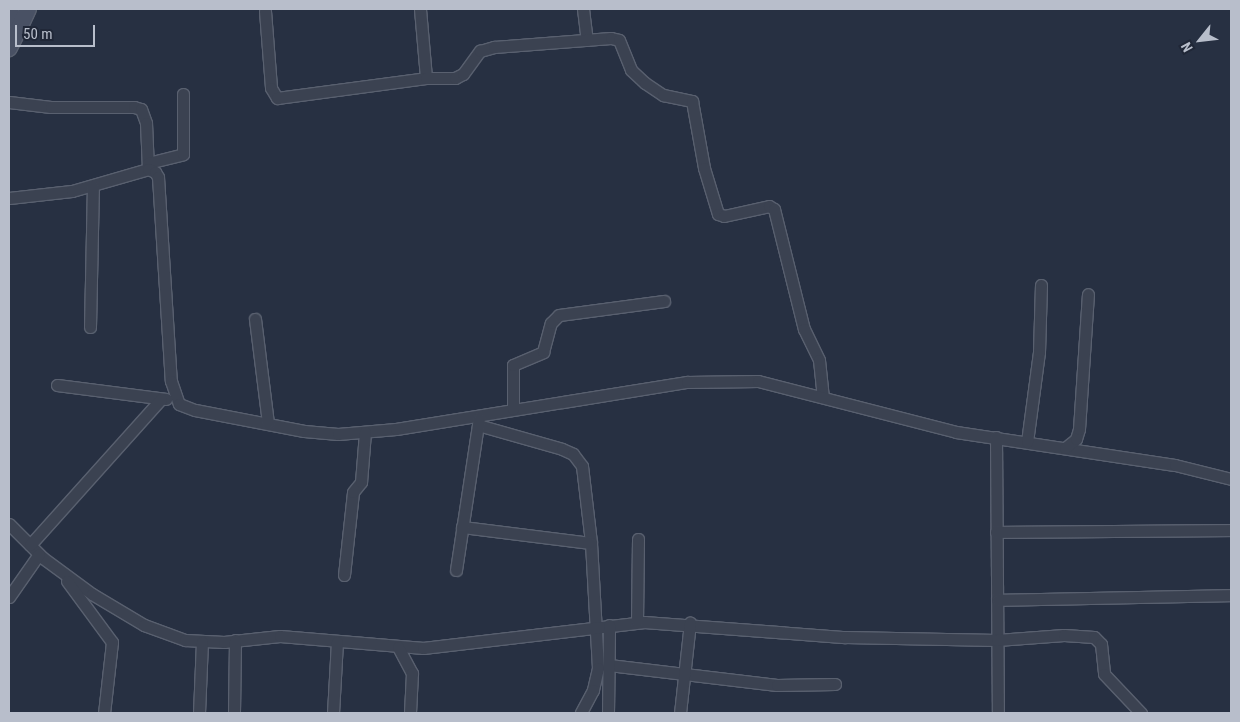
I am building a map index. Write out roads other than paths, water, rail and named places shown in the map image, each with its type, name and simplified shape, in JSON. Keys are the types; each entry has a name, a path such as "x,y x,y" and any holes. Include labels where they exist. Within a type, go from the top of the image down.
{"main road":[{"path":"9,48 28,9"},
{"path":"9,12 20,26"}],"street":[{"path":"420,9 426,78"},
{"path":"583,9 586,40"},
{"path":"265,11 271,88 278,98 426,78 460,76 485,49 615,38 622,45 631,70 645,83 663,95 692,101 704,168 718,214 724,216 769,206 774,209 804,328 820,360 823,397"},
{"path":"9,198 93,186 183,154 183,94"},
{"path":"9,102 51,107 134,106 141,109 146,122 148,166 158,177 168,354 175,399 183,407 322,434 365,432 456,417 478,420 562,449 578,459 585,476 591,543 609,665 608,713"},
{"path":"90,327 93,186"},
{"path":"1027,442 1039,352 1041,285"},
{"path":"1065,448 1076,439 1079,429 1088,294"},
{"path":"513,409 513,365 543,352 551,323 559,315 664,301"},
{"path":"255,319 268,423"},
{"path":"478,420 513,409 722,379 758,381 913,422 996,438 1175,465 1231,479"},
{"path":"57,385 161,399 175,399"},
{"path":"30,545 161,399"},
{"path":"456,570 478,420"},
{"path":"344,575 353,492 361,482 365,432"},
{"path":"996,438 998,713"},
{"path":"9,524 58,570 144,625 176,637 202,642 280,636 398,647 447,646 637,622 690,623 827,636 997,640 1041,636 1094,637 1101,644 1104,674 1141,713"},
{"path":"462,527 591,543"},
{"path":"996,532 1231,530"},
{"path":"637,622 638,538"},
{"path":"9,597 39,554"},
{"path":"58,570 112,642 104,713"},
{"path":"997,600 1231,595"},
{"path":"680,713 690,623"},
{"path":"581,713 596,680 602,626"},
{"path":"234,713 235,640"},
{"path":"198,713 202,642"},
{"path":"333,713 337,642"},
{"path":"398,647 412,673 410,713"},
{"path":"609,665 685,672 777,685 835,684"}]}
